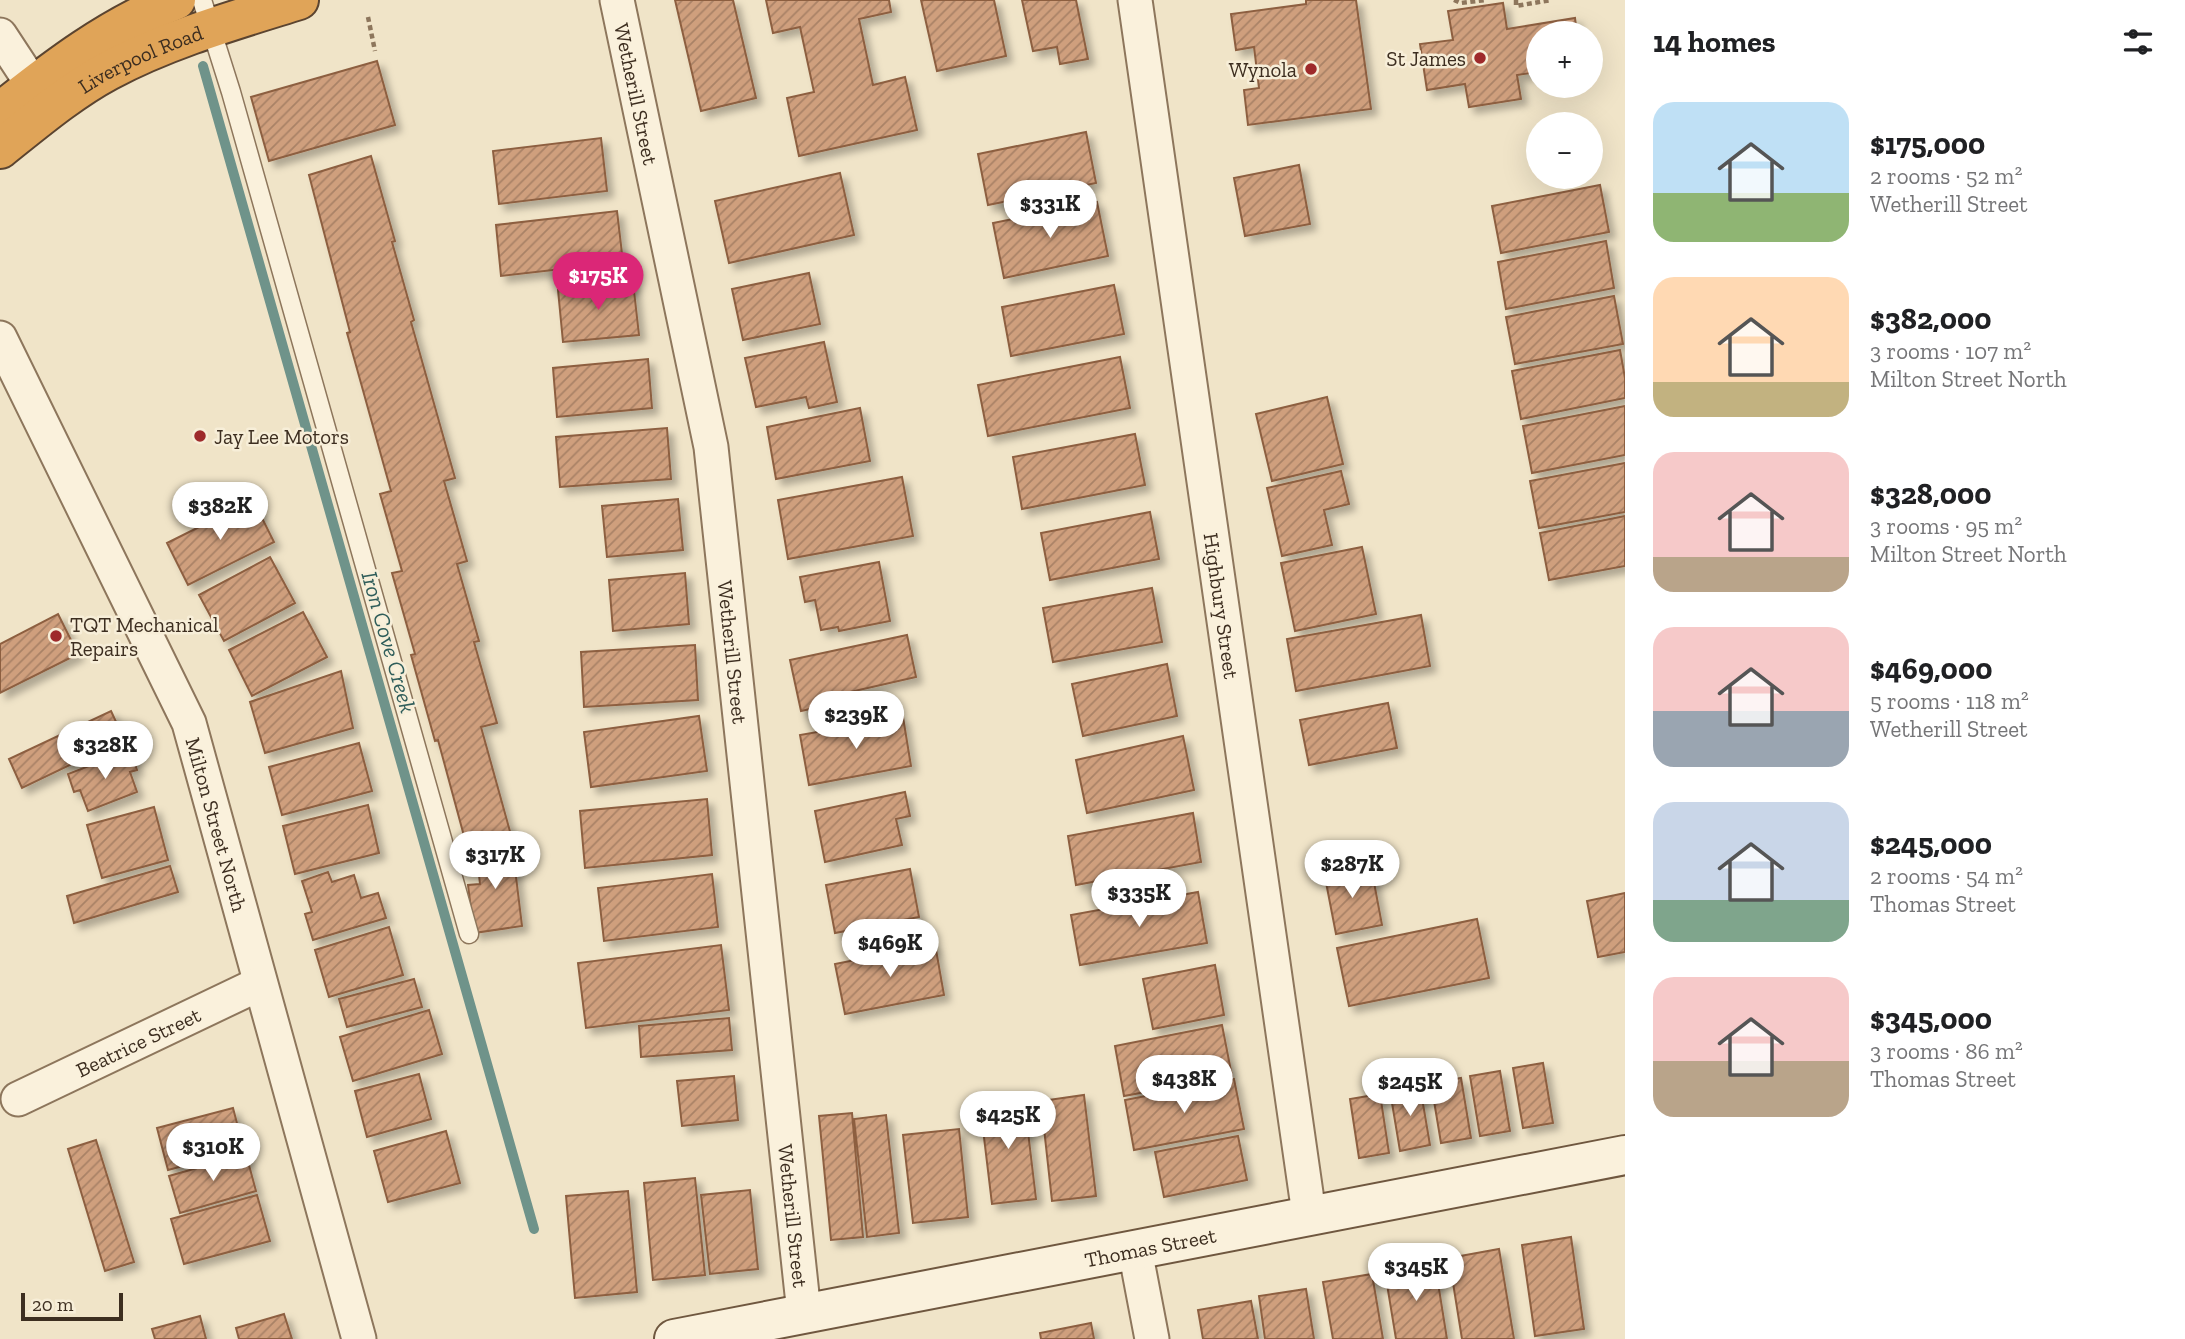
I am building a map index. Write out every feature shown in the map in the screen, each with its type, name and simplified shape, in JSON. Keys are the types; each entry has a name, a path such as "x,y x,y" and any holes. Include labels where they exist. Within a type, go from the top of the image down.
{"highway":[{"name":"Liverpool Road","path":"0,149 41,97 92,42 143,13 176,0"},
{"name":"Liverpool Road","path":"0,112 108,71 159,48 216,12 299,0"}],"main road":[{"name":"Thomas Street","path":"674,1339 1309,1214 1625,1155"}],"street":[{"name":"Wetherill Street","path":"617,0 711,447 804,1313"},
{"name":"Highbury Street","path":"1135,0 1309,1214"},
{"path":"0,35 41,97"},
{"name":"Milton Street North","path":"0,338 189,723 359,1339"},
{"name":"Beatrice Street","path":"18,1099 259,984"},
{"path":"1135,1250 1152,1339"}],"lane":[{"path":"216,12 469,934"}],"path":[{"path":"1454,0 1461,3 1485,0"},
{"path":"1516,0 1516,6 1551,0"},
{"path":"368,18 375,51"}],"building":[{"path":"675,0 733,0 756,98 701,111"},
{"path":"766,0 889,0 891,12 859,19 873,85 905,77 917,130 799,156 787,98 814,92 800,27 773,33"},
{"path":"921,0 994,0 1006,56 937,71"},
{"path":"1022,0 1076,0 1088,59 1060,64 1057,47 1033,51"},
{"name":"Wynola","path":"1306,0 1356,0 1371,109 1248,125 1244,90 1259,88 1254,47 1236,50 1231,14 1306,4"},
{"name":"St James","path":"1503,3 1507,29 1526,26 1526,74 1517,75 1521,99 1469,107 1465,84 1427,90 1420,44 1453,40 1448,11"},
{"path":"377,61 395,125 269,161 251,97"},
{"path":"1086,132 1096,183 988,205 978,154"},
{"path":"601,138 607,191 499,204 493,151"},
{"path":"371,156 395,241 392,242 414,320 411,322 455,478 444,481 467,561 457,564 479,641 474,642 497,723 481,727 511,835 467,847 438,740 435,741 411,655 415,654 392,573 402,571 380,494 391,491 347,333 350,332 309,175"},
{"path":"1299,165 1310,224 1245,236 1234,178"},
{"path":"840,173 854,235 729,263 715,201"},
{"path":"1579,189 1601,189 1609,232 1501,253 1492,206"},
{"path":"1097,202 1108,256 1004,278 993,223"},
{"path":"617,211 623,262 501,276 496,225"},
{"path":"1606,241 1614,288 1506,309 1498,262"},
{"path":"809,273 820,324 743,340 732,289"},
{"path":"633,282 639,335 563,342 558,290"},
{"path":"1114,285 1124,334 1011,356 1002,307"},
{"path":"1614,296 1623,344 1515,364 1506,317"},
{"path":"824,342 837,402 809,408 806,397 756,407 745,358"},
{"path":"1620,350 1625,398 1521,419 1512,371"},
{"path":"1120,357 1130,408 988,436 978,385"},
{"path":"648,359 652,408 557,417 553,368"},
{"path":"1327,397 1343,464 1272,481 1256,414"},
{"path":"1625,406 1625,455 1532,473 1523,426"},
{"path":"860,408 870,461 776,479 767,427"},
{"path":"667,428 671,479 560,487 556,437"},
{"path":"1135,434 1145,485 1022,509 1013,457"},
{"path":"1625,463 1625,512 1539,528 1530,481"},
{"path":"1341,471 1349,504 1324,510 1332,545 1282,556 1267,488"},
{"path":"902,477 913,536 788,559 778,500"},
{"path":"678,499 683,550 607,557 602,506"},
{"path":"253,500 274,542 188,585 167,543"},
{"path":"1150,512 1159,559 1050,580 1041,533"},
{"path":"1625,516 1625,566 1549,580 1540,533"},
{"path":"1362,547 1376,614 1295,631 1281,563"},
{"path":"270,557 295,603 224,641 199,595"},
{"path":"879,562 890,621 839,631 838,627 821,630 815,600 805,602 800,577"},
{"path":"685,573 689,624 613,631 609,580"},
{"path":"1152,588 1162,642 1053,662 1043,608"},
{"path":"303,612 327,657 252,696 229,650"},
{"path":"58,614 78,654 0,693 0,644"},
{"path":"1421,615 1430,666 1296,691 1287,639"},
{"path":"907,635 916,677 850,692 851,700 801,711 790,660"},
{"path":"695,645 698,700 584,707 581,652"},
{"path":"1167,664 1177,716 1083,736 1072,684"},
{"path":"341,671 353,728 265,753 250,702"},
{"path":"1388,703 1397,748 1309,765 1300,720"},
{"path":"111,711 124,739 22,788 9,759"},
{"path":"699,716 707,771 591,787 584,732"},
{"path":"903,717 911,766 809,785 800,735"},
{"path":"1183,736 1194,790 1087,813 1076,760"},
{"path":"359,743 372,791 282,815 269,767"},
{"path":"130,750 137,770 130,772 137,792 88,811 80,790 74,792 68,774"},
{"path":"905,792 910,816 896,819 902,845 825,862 815,811"},
{"path":"707,799 712,855 585,868 580,811"},
{"path":"368,805 379,853 295,874 283,826"},
{"path":"154,807 168,860 102,878 87,825"},
{"path":"1193,813 1201,862 1076,885 1068,836"},
{"path":"512,844 522,926 474,933 468,885 480,884 476,849"},
{"path":"1357,865 1360,880 1373,877 1382,925 1336,934 1324,872"},
{"path":"170,866 178,892 74,923 67,896"},
{"path":"910,869 919,917 835,933 826,885"},
{"path":"328,872 332,882 354,875 361,898 378,893 386,918 313,940 305,914 312,912 302,881"},
{"path":"712,874 718,927 604,941 598,888"},
{"path":"1198,892 1207,943 1080,965 1071,915"},
{"path":"1625,893 1625,952 1598,957 1587,901"},
{"path":"1477,919 1489,978 1349,1006 1337,948"},
{"path":"389,927 403,975 329,997 315,950"},
{"path":"935,944 944,995 845,1014 835,964"},
{"path":"721,945 729,1010 586,1028 578,963"},
{"path":"1215,965 1224,1015 1153,1029 1143,979"},
{"path":"414,979 422,1007 347,1027 339,999"},
{"path":"429,1010 442,1054 353,1081 340,1037"},
{"path":"729,1018 732,1050 641,1057 639,1026"},
{"path":"1222,1025 1232,1076 1124,1096 1115,1046"},
{"path":"1543,1063 1553,1123 1523,1128 1513,1068"},
{"path":"1500,1071 1510,1131 1480,1136 1470,1076"},
{"path":"419,1074 431,1119 367,1137 355,1091"},
{"path":"734,1076 738,1120 682,1126 677,1081"},
{"path":"1461,1078 1471,1138 1441,1143 1431,1083"},
{"path":"1234,1079 1244,1129 1134,1150 1125,1100"},
{"path":"1420,1086 1430,1145 1400,1151 1390,1091"},
{"path":"1380,1094 1389,1153 1359,1158 1350,1099"},
{"path":"1084,1095 1096,1196 1052,1201 1041,1101"},
{"path":"1024,1098 1036,1199 992,1204 980,1104"},
{"path":"233,1108 244,1150 168,1170 157,1128"},
{"path":"852,1113 863,1237 831,1240 819,1116"},
{"path":"886,1115 899,1233 867,1237 854,1119"},
{"path":"959,1129 968,1217 913,1223 903,1135"},
{"path":"446,1131 460,1183 388,1202 374,1151"},
{"path":"1238,1136 1247,1180 1164,1197 1155,1152"},
{"path":"96,1140 134,1262 105,1271 68,1149"},
{"path":"246,1154 256,1191 180,1213 169,1176"},
{"path":"695,1178 705,1275 653,1280 644,1183"},
{"path":"750,1190 758,1269 710,1274 701,1195"},
{"path":"628,1191 637,1292 575,1298 566,1196"},
{"path":"257,1195 270,1241 184,1264 171,1219"},
{"path":"1571,1237 1584,1329 1535,1336 1522,1245"},
{"path":"1499,1249 1514,1339 1462,1339 1449,1258"},
{"path":"1435,1264 1447,1339 1396,1339 1385,1272"},
{"path":"1372,1274 1383,1339 1333,1339 1323,1282"},
{"path":"1306,1289 1314,1339 1265,1339 1259,1296"},
{"path":"1251,1301 1258,1339 1203,1339 1198,1310"},
{"path":"284,1314 292,1339 239,1339 236,1328"},
{"path":"200,1316 206,1339 155,1339 152,1329"},
{"path":"1091,1323 1094,1339 1041,1339 1040,1333"}],"waterway":[{"name":"Iron Cove Creek","path":"203,66 534,1229"}],"place":[{"name":"St James","path":"1480,58"},
{"name":"Wynola","path":"1311,69"},
{"name":"Jay Lee Motors","path":"200,436"},
{"name":"TQT Mechanical Repairs","path":"56,636"}]}
